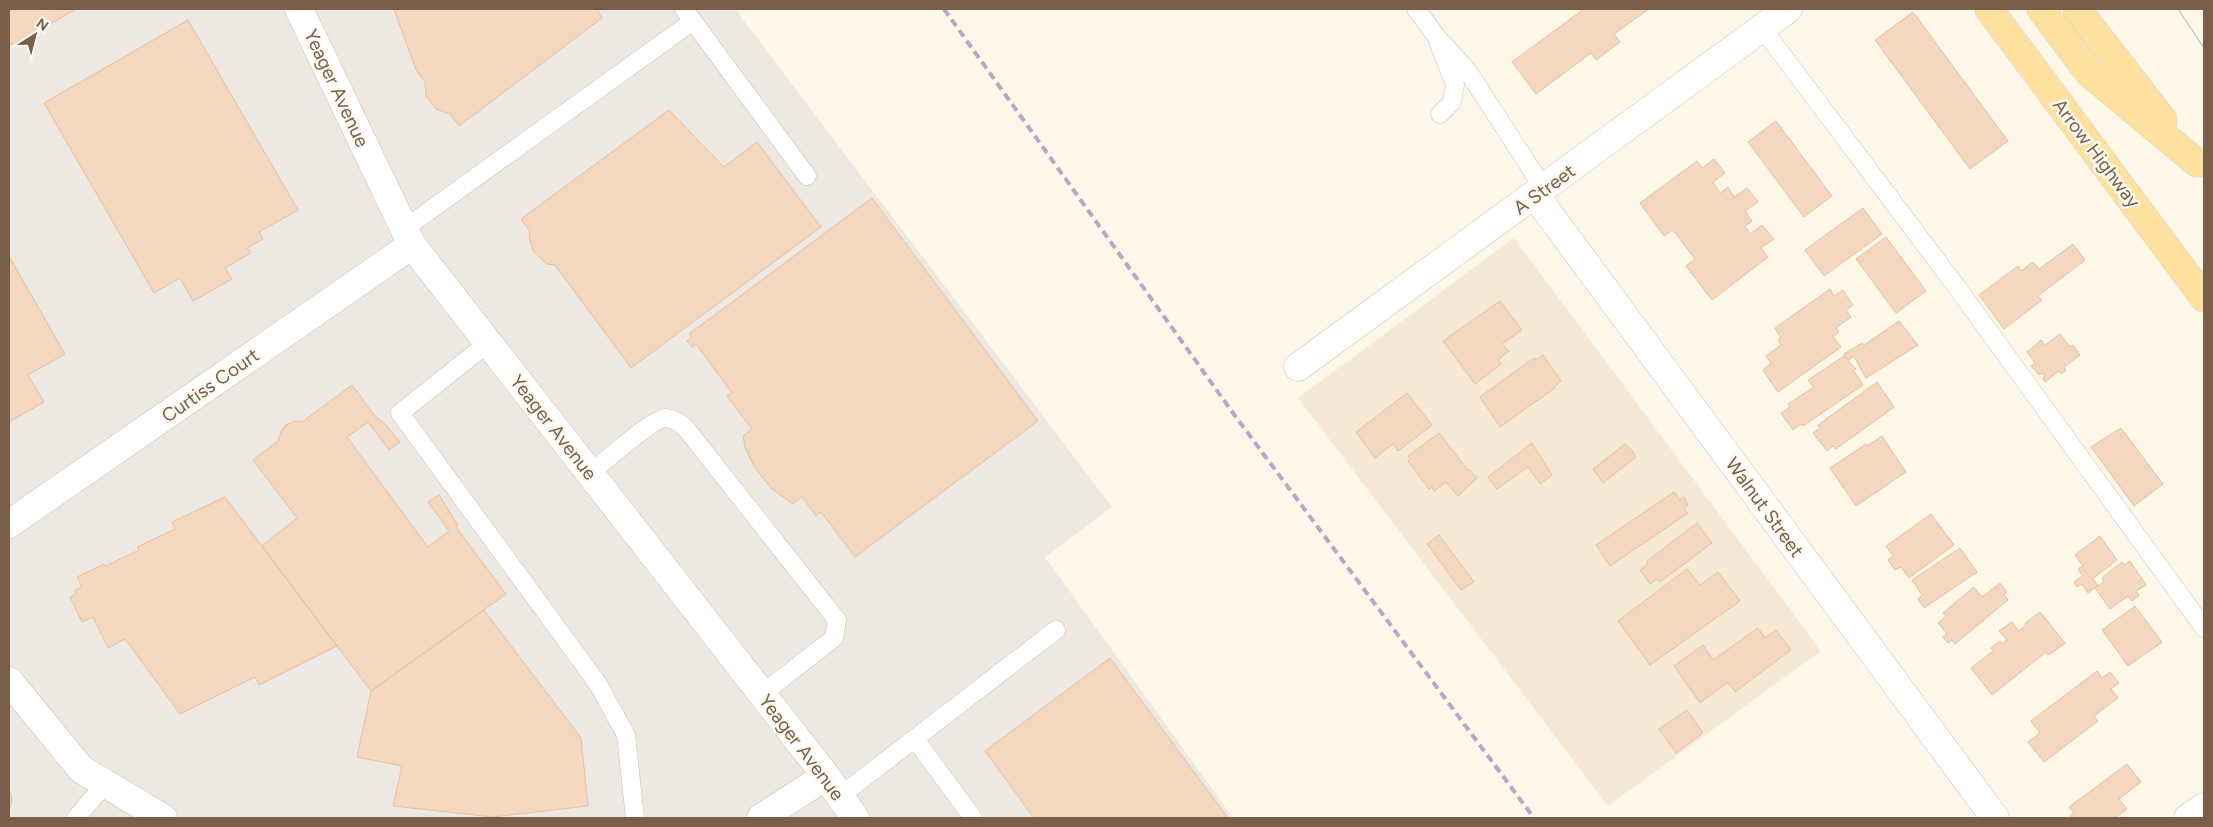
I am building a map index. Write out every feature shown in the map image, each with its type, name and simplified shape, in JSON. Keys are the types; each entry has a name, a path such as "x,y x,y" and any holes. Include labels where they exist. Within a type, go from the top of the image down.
{"main road":[{"name":"Arrow Highway","path":"1989,9 2204,298"},
{"path":"2041,9 2089,73 2201,168"},
{"path":"2077,9 2201,168"}],"street":[{"name":"Yeager Avenue","path":"300,9 408,237 840,797"},
{"name":"A Street","path":"1298,367 1788,9"},
{"name":"Walnut Street","path":"1540,192 1995,818"},
{"name":"Curtiss Court","path":"9,524 408,237"},
{"path":"9,681 81,768 163,818"},
{"path":"761,818 840,797"},
{"path":"2188,818 2204,807"}],"lane":[{"path":"1416,9 1436,36 1467,70 1540,192"},
{"path":"408,237 688,15 807,176"},
{"path":"1762,28 1953,282 2204,628"},
{"path":"1436,36 1455,85 1452,102 1440,114"},
{"path":"488,343 400,413 598,684 626,735 635,818"},
{"path":"590,474 652,423 666,418 676,421 684,426 837,620 834,638 830,642 762,694"},
{"path":"840,797 1056,630"},
{"path":"915,739 973,818"},
{"path":"76,818 105,784"}],"shaded area":[{"path":"9,9 735,9 1112,507 1045,557 1233,818 9,818"},
{"path":"1514,238 1821,651 1608,806 1298,398"}],"building":[{"path":"9,9 76,9 12,46 9,40"},
{"path":"394,9 597,9 602,18 459,126 450,114 436,109 426,96 425,82 416,70"},
{"path":"1584,9 1649,9 1614,34 1620,42 1596,60 1591,53 1536,94 1512,62"},
{"path":"1913,12 2008,141 1970,169 1875,40"},
{"path":"188,20 298,210 259,232 263,239 247,248 251,253 225,268 232,279 193,301 180,278 154,293 44,103"},
{"path":"669,110 724,167 757,142 821,227 631,368 555,265 547,264 533,251 529,237 530,231 521,219"},
{"path":"1776,121 1832,196 1804,217 1748,142"},
{"path":"1714,159 1725,173 1713,182 1720,193 1728,187 1734,197 1747,188 1758,202 1745,211 1752,221 1745,226 1750,234 1762,225 1774,239 1761,248 1768,257 1712,300 1686,266 1695,259 1673,230 1664,236 1640,203 1697,161 1702,168"},
{"path":"872,198 1038,421 855,557 821,512 816,516 802,497 793,504 772,489 763,478 754,466 745,447 743,436 752,429 727,396 732,393 696,344 692,347 687,341 692,337 689,334"},
{"path":"1863,208 1882,234 1824,276 1805,250"},
{"path":"1886,237 1926,291 1896,313 1856,259"},
{"path":"2073,244 2085,260 2038,296 2042,300 2004,329 1979,295 2018,266 2021,271 2033,262 2039,269"},
{"path":"9,256 65,354 28,375 44,402 9,422"},
{"path":"1830,289 1834,296 1843,290 1853,305 1846,310 1851,317 1836,328 1839,332 1833,337 1841,347 1778,392 1763,370 1771,363 1766,356 1781,345 1778,340 1781,338 1775,328"},
{"path":"1500,301 1522,330 1502,344 1509,351 1498,360 1501,364 1475,384 1443,341"},
{"path":"1899,321 1918,345 1866,378 1854,356 1848,360 1844,354 1862,343 1864,345"},
{"path":"2060,334 2070,347 2073,345 2080,355 2064,367 2066,370 2061,374 2059,371 2045,382 2043,379 2045,376 2042,373 2039,375 2031,366 2035,363 2027,352 2041,340 2045,345"},
{"path":"1543,355 1561,381 1555,388 1500,427 1480,397 1534,358 1536,360"},
{"path":"1844,356 1856,369 1854,371 1863,385 1803,426 1801,424 1793,430 1781,413 1790,407 1788,404 1814,387 1808,380"},
{"path":"1877,382 1894,407 1836,449 1833,446 1827,451 1813,433 1820,428 1818,425"},
{"path":"352,385 375,416 386,425 400,442 389,450 368,422 347,437 428,547 449,531 428,502 439,495 458,525 456,527 506,594 371,691 262,546 297,518 253,460 278,441 282,429 286,425 295,421 302,422"},
{"path":"1407,393 1432,425 1398,451 1393,444 1375,458 1356,432"},
{"path":"2121,428 2163,484 2134,506 2091,447"},
{"path":"1439,433 1468,470 1477,478 1458,496 1446,482 1434,491 1432,487 1429,489 1408,461 1410,459 1408,456"},
{"path":"1882,436 1906,472 1856,506 1830,468 1866,444 1867,446"},
{"path":"1532,443 1552,475 1540,484 1528,467 1497,489 1488,477"},
{"path":"1625,444 1634,452 1632,452 1636,457 1603,483 1593,469"},
{"path":"1674,492 1680,500 1684,497 1688,505 1684,508 1688,513 1610,566 1596,545"},
{"path":"225,497 337,646 259,685 255,677 180,714 125,639 108,648 93,617 82,622 70,597 76,594 75,590 82,587 77,577 139,550 137,547 175,529 172,522"},
{"path":"1931,514 1954,545 1909,578 1901,567 1895,570 1888,560 1893,556 1886,546"},
{"path":"1697,523 1712,543 1660,582 1657,579 1650,584 1640,570 1648,564 1646,562"},
{"path":"1439,535 1474,582 1461,590 1427,544"},
{"path":"2100,536 2117,560 2092,579 2098,585 2088,593 2082,584 2077,587 2074,582 2086,572 2085,570 2081,574 2078,569 2083,566 2075,555"},
{"path":"1960,548 1977,572 1924,608 1918,599 1922,595 1912,580"},
{"path":"2130,561 2146,585 2136,591 2139,596 2132,601 2128,596 2110,609 2095,588 2104,582 2102,578 2122,562 2124,565"},
{"path":"1687,569 1700,585 1718,572 1740,601 1650,665 1618,621"},
{"path":"2000,583 2007,592 2004,595 2008,600 1955,644 1952,640 1948,643 1943,637 1947,634 1938,623 1946,616 1943,613 1974,587 1982,597"},
{"path":"2135,606 2162,642 2128,666 2102,630"},
{"path":"484,610 581,738 588,806 493,817 393,806 402,766 357,757 371,691"},
{"path":"2040,612 2065,643 2049,655 2046,652 1992,695 1971,668 1993,651 1991,648 2000,641 2002,644 2007,640 1999,631 2012,622 2019,631 2026,625 2025,623"},
{"path":"1758,628 1765,638 1776,630 1791,650 1735,692 1728,682 1700,703 1674,666 1703,645 1713,660"},
{"path":"1110,658 1228,818 1034,818 985,751"},
{"path":"2097,671 2102,678 2110,672 2119,683 2111,689 2118,698 2094,716 2098,721 2044,762 2028,742 2040,733 2031,721"},
{"path":"1687,710 1703,733 1676,753 1659,729"},
{"path":"2127,764 2141,782 2119,799 2127,809 2115,818 2071,818 2070,816 2074,813 2069,807"},
{"path":"9,791 12,799 9,811"}],"tram line":[{"path":"2178,9 2204,48"}],"railway":[{"path":"944,9 1233,413 1534,818"}]}
